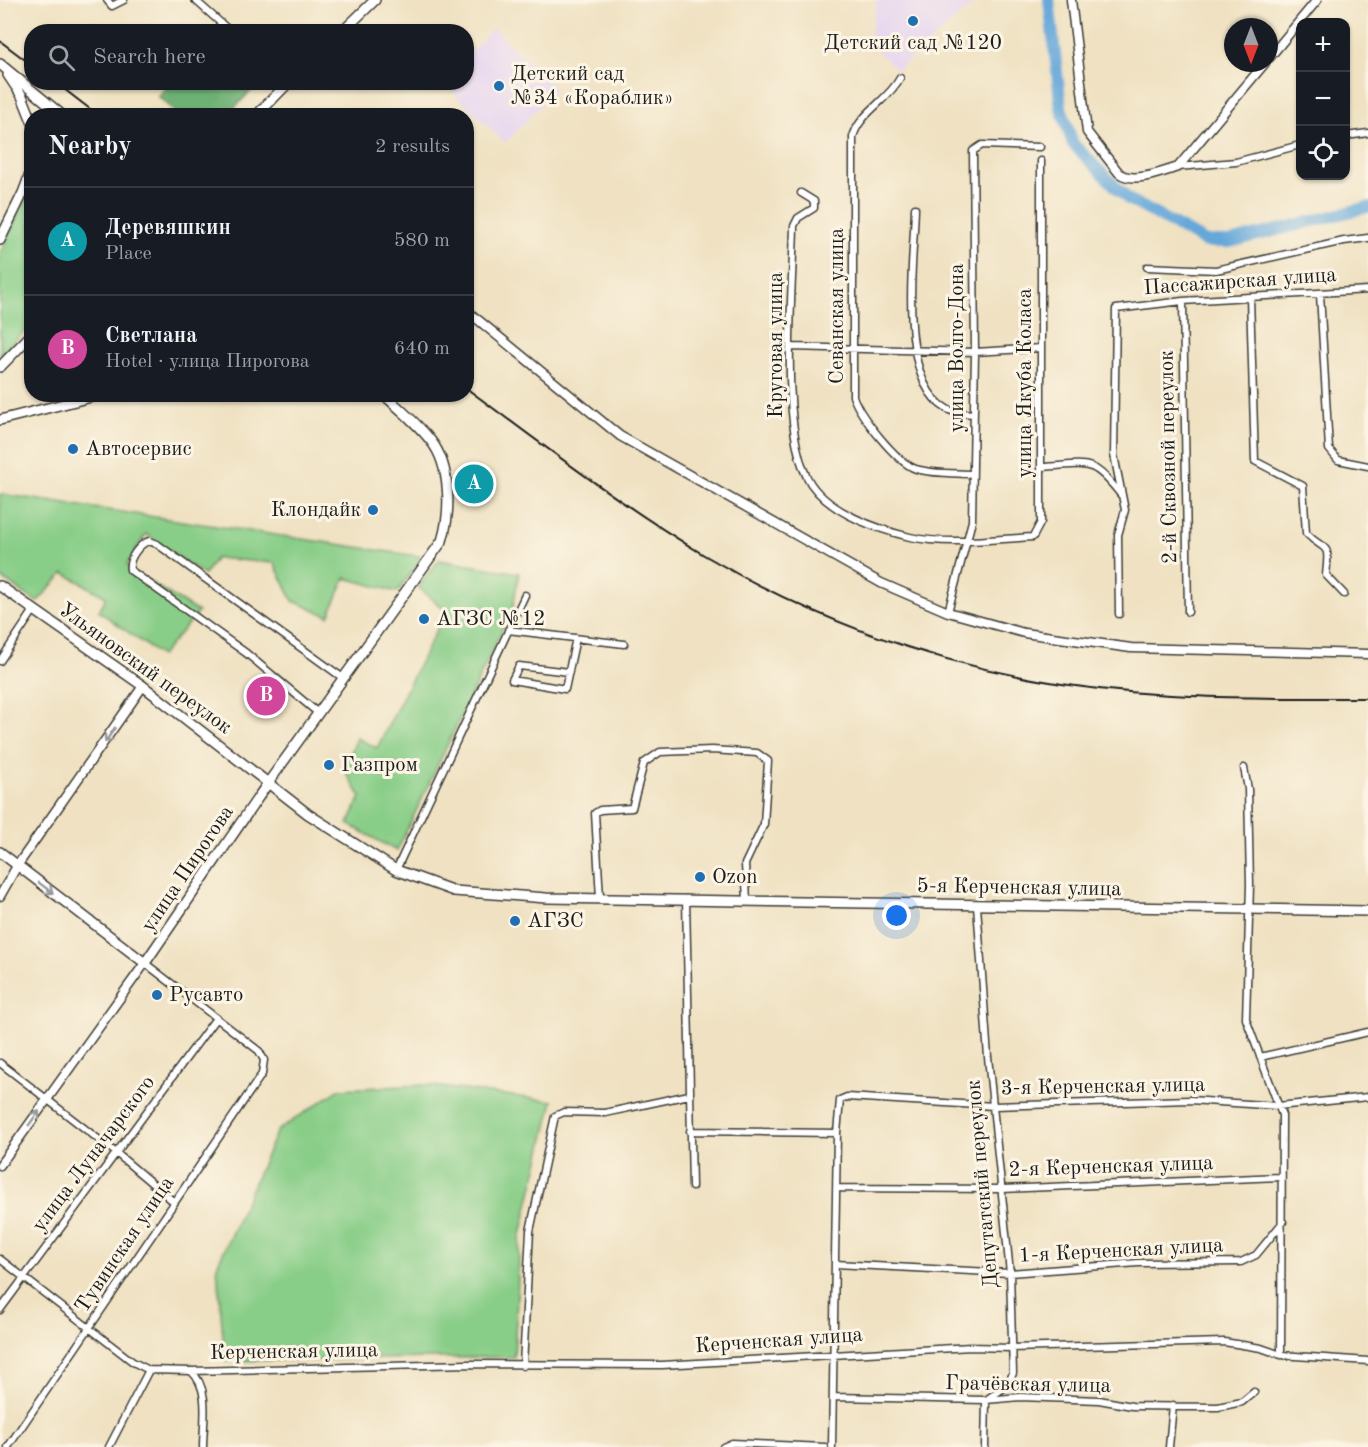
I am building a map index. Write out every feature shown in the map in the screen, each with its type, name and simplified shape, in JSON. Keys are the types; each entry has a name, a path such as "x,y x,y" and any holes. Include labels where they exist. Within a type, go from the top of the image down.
{"main road":[{"path":"350,24 375,0"},
{"path":"0,65 24,84"},
{"path":"0,65 22,96 27,108"},
{"path":"31,90 53,108"},
{"path":"264,108 281,90"},
{"path":"0,240 24,190"},
{"path":"0,367 3,360 24,341"},
{"path":"0,420 71,402"},
{"name":"улица Пирогова","path":"145,963 268,783 434,555 445,530 445,477 432,442 391,402"},
{"name":"Ульяновский переулок","path":"0,586 143,686 268,783"},
{"name":"5-я Керченская улица","path":"268,783 308,814 396,870 433,885 472,894 977,906 1368,911"},
{"path":"0,852 145,963"}],"street":[{"path":"106,0 112,6 124,0"},
{"path":"195,0 222,24"},
{"path":"1071,0 1088,135 1123,177 1157,174 1178,167 1236,162 1296,146"},
{"path":"1278,47 1317,0"},
{"path":"1178,167 1257,72"},
{"name":"Севанская улица","path":"900,78 895,87 856,128 854,137 855,346 853,396 866,422 914,468 972,474"},
{"path":"1350,135 1368,133"},
{"name":"улица Волго-Дона","path":"948,612 972,521 975,352 973,151 982,145 1040,147"},
{"name":"улица Якуба Коласа","path":"968,540 1033,537 1038,533 1041,522 1041,161"},
{"name":"Круговая улица","path":"801,193 814,201 814,208 798,218 794,226 792,424 809,481 836,507 867,522 911,538 968,540"},
{"path":"915,208 911,337 916,350 921,379 938,402 954,412 974,414"},
{"path":"1147,267 1216,270 1344,241 1368,238"},
{"name":"Пассажирская улица","path":"1124,497 1114,455 1116,309 1183,302 1368,290"},
{"path":"1320,294 1329,449 1338,460 1368,466"},
{"path":"1250,297 1255,461 1303,486 1306,533 1325,546 1328,555 1326,575 1344,594"},
{"name":"2-й Сквозной переулок","path":"1183,302 1188,612"},
{"path":"474,317 620,436 881,583 948,612 1024,633 1131,648 1368,654"},
{"path":"792,346 855,346 975,352 1041,348"},
{"path":"1041,467 1089,465 1105,473 1124,497 1125,510 1118,535 1119,614"},
{"path":"318,713 246,653 130,570 130,562 142,543 149,540 157,544 343,678"},
{"path":"396,870 525,595"},
{"path":"0,661 34,610"},
{"path":"508,630 624,644"},
{"path":"569,672 519,666 512,680 565,689 569,672 576,638"},
{"path":"0,896 17,866 143,686"},
{"path":"600,898 595,813 600,810 632,808 644,764 653,756 667,751 712,750 757,753 768,761 764,824 745,864 747,900"},
{"path":"1244,768 1248,789 1250,910 1246,1018 1282,1115 1281,1355"},
{"path":"686,899 692,1187"},
{"name":"Депутатский переулок","path":"977,906 1010,1273 1012,1379 986,1400"},
{"path":"145,963 216,1018"},
{"name":"улица Пирогова","path":"0,1166 145,963"},
{"name":"Тувинская улица","path":"8,1447 262,1074 264,1060 259,1051 216,1018"},
{"name":"улица Луначарского","path":"0,1310 216,1018"},
{"path":"1260,1057 1368,1032"},
{"path":"0,1063 46,1101 115,1152 174,1202"},
{"path":"523,1366 530,1231 555,1116 564,1112 605,1113 689,1095"},
{"name":"3-я Керченская улица","path":"837,1133 840,1100 847,1097 994,1106 1190,1100 1278,1106 1368,1097"},
{"path":"690,1131 837,1133 832,1447"},
{"name":"2-я Керченская улица","path":"836,1188 1002,1189 1281,1177"},
{"name":"1-я Керченская улица","path":"835,1264 1010,1273 1138,1263 1241,1262 1256,1255 1283,1221"},
{"path":"0,1259 133,1362 149,1370 109,1447"},
{"name":"Керченская улица","path":"149,1370 468,1364 662,1365 834,1353 971,1347 1224,1342 1261,1348 1281,1355 1368,1361"},
{"path":"191,1371 202,1384 202,1447"},
{"name":"Грачёвская улица","path":"833,1397 986,1400 1031,1397 1099,1400 1132,1406 1231,1406 1242,1402 1254,1392"},
{"path":"985,1447 986,1400"},
{"path":"1169,1447 1173,1405"},
{"path":"724,1447 732,1443 825,1447"}],"shaded area":[{"name":"Детский сад №120","path":"877,0 978,0 897,70 869,42"},
{"name":"Детский сад №34 «Кораблик»","path":"493,28 556,89 505,143 474,113 474,108 469,108 450,90 474,90 474,48"}],"green space":[{"path":"164,90 252,90 234,108 171,108 158,96"},
{"path":"24,203 24,332 0,355 0,253"},
{"path":"0,494 424,557 397,592 345,578 329,616 293,601 274,563 216,558 204,575 146,534 127,564 130,570 198,612 161,656 99,611 106,597 64,573 37,602 0,577"},
{"path":"439,560 519,573 513,607 397,851 348,824 361,797 344,769 357,738 377,748 446,611 418,587"},
{"path":"425,1085 553,1101 520,1239 514,1357 225,1361 217,1266 277,1131 340,1089"}],"waterway":[{"path":"1049,0 1061,108 1073,144 1128,199 1206,242 1230,242 1368,207"}],"railway":[{"path":"0,41 24,59"},
{"path":"65,90 89,108"},
{"path":"474,394 613,495 704,555 784,598 868,633 912,648 1000,672 1044,681 1124,692 1205,697 1368,698"}],"place":[{"name":"Детский сад №120","path":"913,21"},
{"name":"Детский сад №34 «Кораблик»","path":"499,86"},
{"name":"Автосервис","path":"73,449"},
{"name":"Деревяшкин","path":"474,484"},
{"name":"Клондайк","path":"373,510"},
{"name":"АГЗС №12","path":"424,619"},
{"name":"Светлана","path":"266,696"},
{"name":"Газпром","path":"329,765"},
{"name":"Ozon","path":"700,877"},
{"name":"АГЗС","path":"515,921"},
{"name":"Русавто","path":"157,995"}]}
